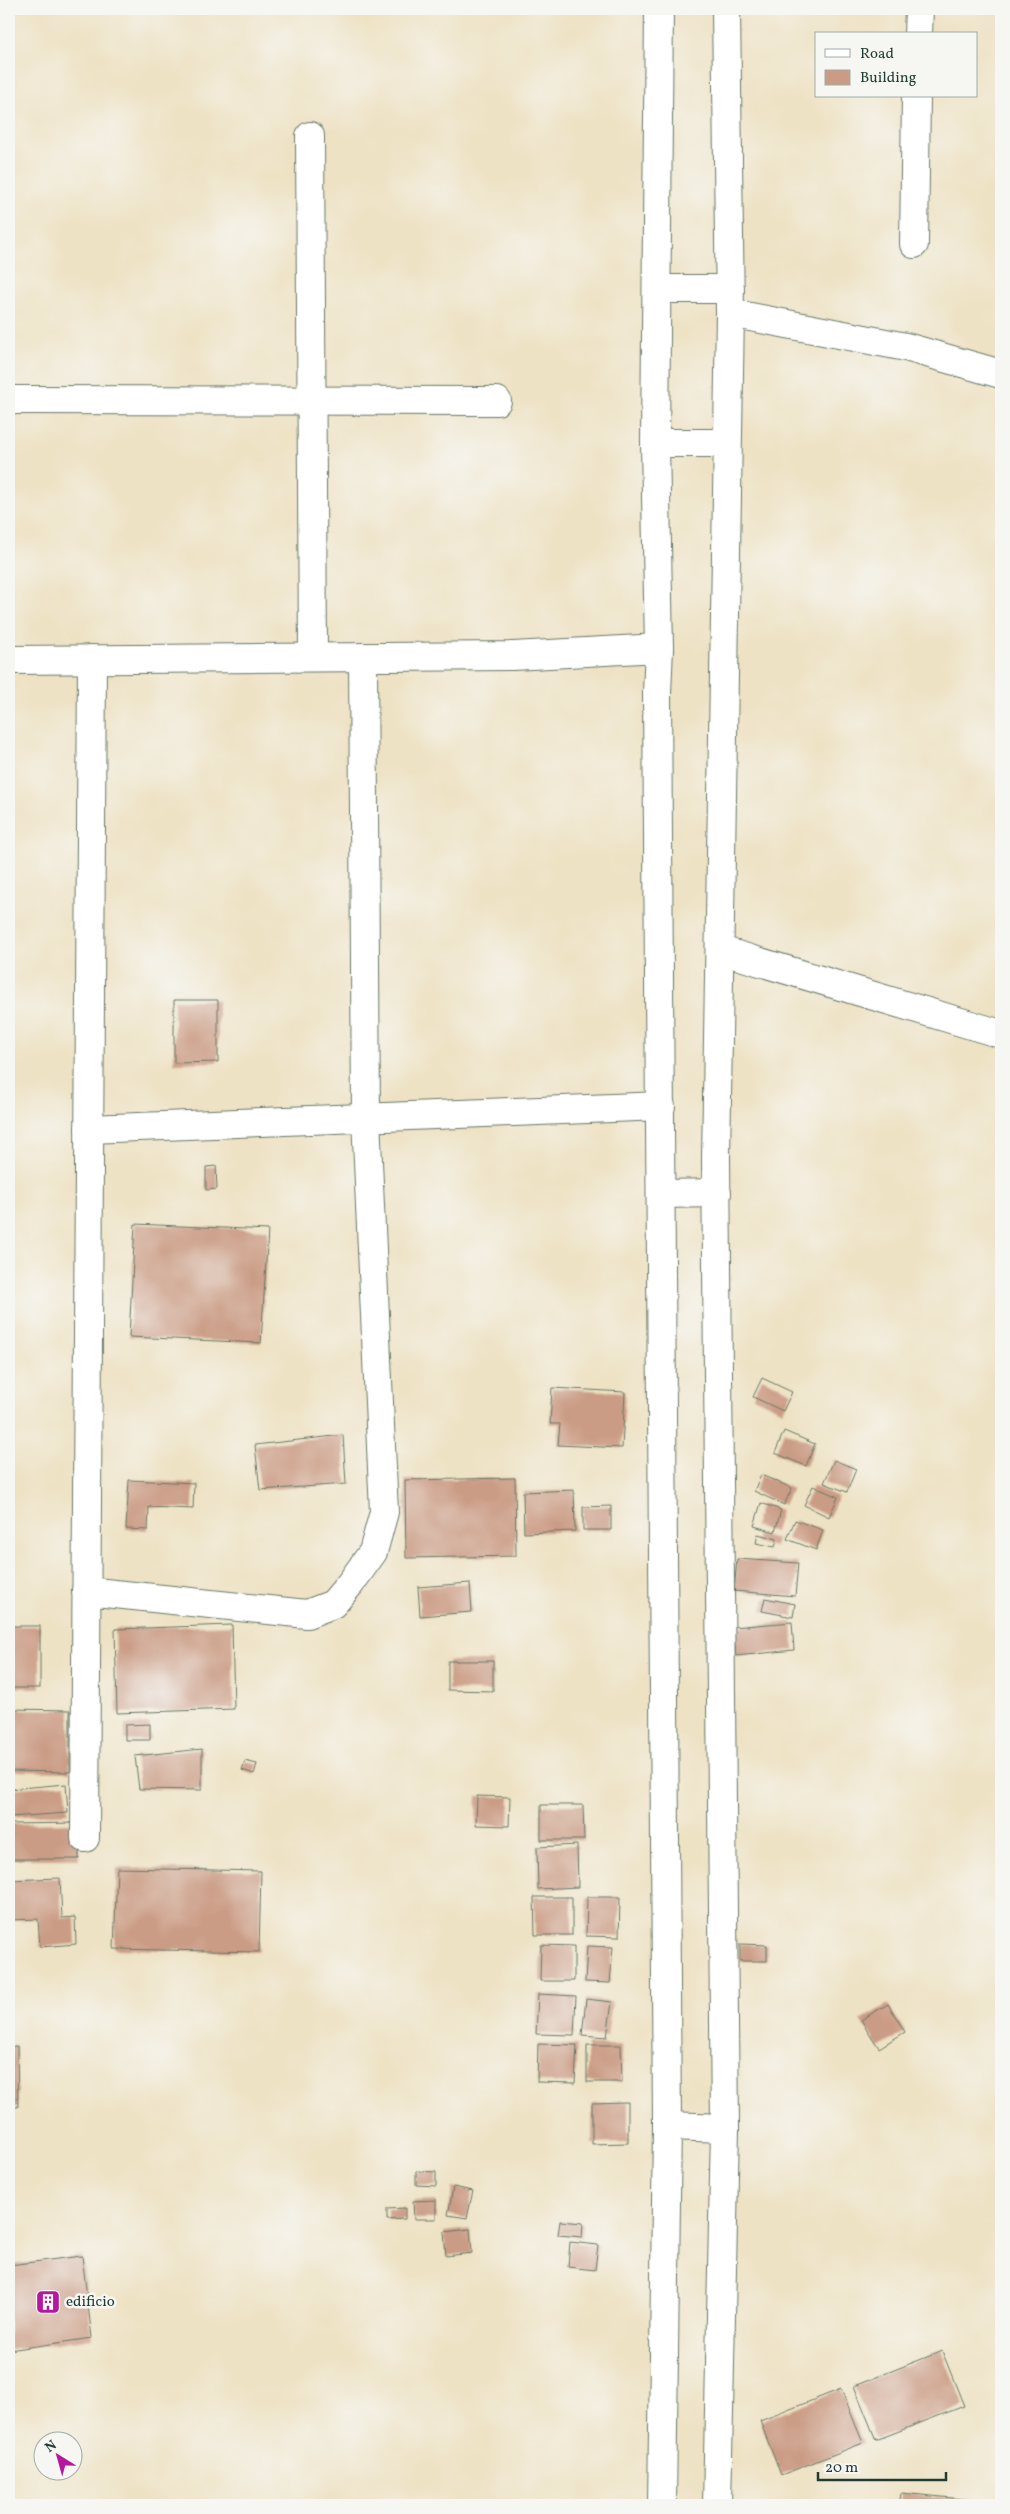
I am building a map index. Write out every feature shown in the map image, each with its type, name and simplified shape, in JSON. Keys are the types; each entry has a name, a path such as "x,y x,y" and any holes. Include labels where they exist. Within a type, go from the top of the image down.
{"street":[{"path":"659,9 665,288 665,443 657,693 661,1106 688,1194 719,2128 717,2505"},
{"path":"662,2505 673,2126 688,1194 720,950 719,443 723,297 726,9"},
{"path":"918,32 919,9"},
{"path":"914,244 916,98"},
{"path":"310,136 313,657"},
{"path":"665,288 723,297 1001,374"},
{"path":"9,400 497,400"},
{"path":"665,443 719,443"},
{"path":"9,660 513,656 659,648"},
{"path":"86,1591 307,1614 333,1604 373,1552 384,1512 366,1118 363,658"},
{"path":"85,1838 92,659"},
{"path":"720,950 1001,1034"},
{"path":"89,1129 661,1106"},
{"path":"673,2126 719,2128"}],"building":[{"path":"174,1000 218,1000 218,1062 174,1063"},
{"path":"216,1166 217,1189 206,1190 206,1167"},
{"path":"135,1224 268,1230 261,1343 129,1337"},
{"path":"762,1378 792,1392 783,1411 753,1397"},
{"path":"552,1388 625,1392 622,1448 558,1445 560,1424 550,1424"},
{"path":"784,1431 815,1444 806,1466 775,1453"},
{"path":"343,1435 346,1484 260,1490 255,1445"},
{"path":"834,1460 856,1469 847,1492 824,1483"},
{"path":"761,1475 792,1488 784,1505 754,1491"},
{"path":"515,1478 516,1556 406,1558 405,1480"},
{"path":"129,1480 194,1483 193,1509 149,1507 148,1530 126,1529"},
{"path":"813,1486 838,1497 829,1517 804,1505"},
{"path":"574,1490 575,1531 524,1533 523,1492"},
{"path":"761,1503 781,1510 775,1532 754,1526"},
{"path":"611,1506 611,1530 583,1530 583,1507"},
{"path":"795,1520 823,1530 816,1550 787,1539"},
{"path":"758,1534 777,1539 775,1547 756,1543"},
{"path":"737,1559 798,1563 795,1596 734,1591"},
{"path":"470,1583 472,1612 420,1616 418,1587"},
{"path":"765,1598 795,1604 793,1617 762,1611"},
{"path":"792,1622 794,1650 736,1656 733,1627"},
{"path":"232,1625 234,1709 117,1713 115,1629"},
{"path":"9,1626 40,1626 40,1688 9,1688"},
{"path":"448,1661 493,1661 493,1691 448,1690"},
{"path":"9,1709 70,1710 70,1772 9,1771"},
{"path":"150,1724 150,1740 125,1740 125,1725"},
{"path":"202,1749 202,1790 139,1789 135,1756"},
{"path":"245,1761 257,1764 254,1774 242,1770"},
{"path":"66,1784 68,1813 9,1817 9,1789"},
{"path":"477,1796 510,1797 509,1826 476,1825"},
{"path":"541,1805 583,1805 584,1840 541,1840"},
{"path":"79,1823 79,1859 9,1859 9,1824"},
{"path":"577,1845 578,1887 538,1889 537,1847"},
{"path":"117,1868 261,1871 259,1952 114,1949"},
{"path":"60,1878 62,1918 75,1917 76,1944 40,1947 38,1919 9,1920 9,1880"},
{"path":"534,1897 572,1897 572,1935 535,1935"},
{"path":"587,1897 620,1897 619,1937 586,1936"},
{"path":"740,1944 767,1945 767,1961 740,1961"},
{"path":"541,1945 574,1946 574,1981 540,1981"},
{"path":"587,1946 613,1947 610,1983 585,1982"},
{"path":"538,1994 576,1996 574,2035 536,2034"},
{"path":"586,1999 612,2002 607,2037 582,2035"},
{"path":"888,2004 905,2032 879,2048 861,2020"},
{"path":"538,2044 577,2045 575,2083 537,2082"},
{"path":"587,2045 621,2045 622,2082 587,2082"},
{"path":"17,2046 18,2107 9,2107 9,2047"},
{"path":"628,2102 628,2143 592,2144 592,2103"},
{"path":"416,2171 436,2172 436,2186 416,2185"},
{"path":"453,2187 473,2191 467,2218 448,2215"},
{"path":"436,2200 436,2219 414,2219 413,2201"},
{"path":"405,2208 405,2219 387,2220 387,2209"},
{"path":"560,2221 583,2223 582,2237 558,2235"},
{"path":"470,2229 472,2253 446,2256 444,2232"},
{"path":"570,2242 598,2245 595,2270 568,2267"},
{"name":"edificio","path":"82,2256 92,2338 9,2350 9,2265"},
{"path":"942,2351 964,2406 876,2440 854,2386"},
{"path":"841,2389 863,2443 781,2475 760,2421"},
{"path":"901,2493 983,2501 983,2505 899,2505"}],"place":[{"name":"edificio","path":"48,2302"}]}
